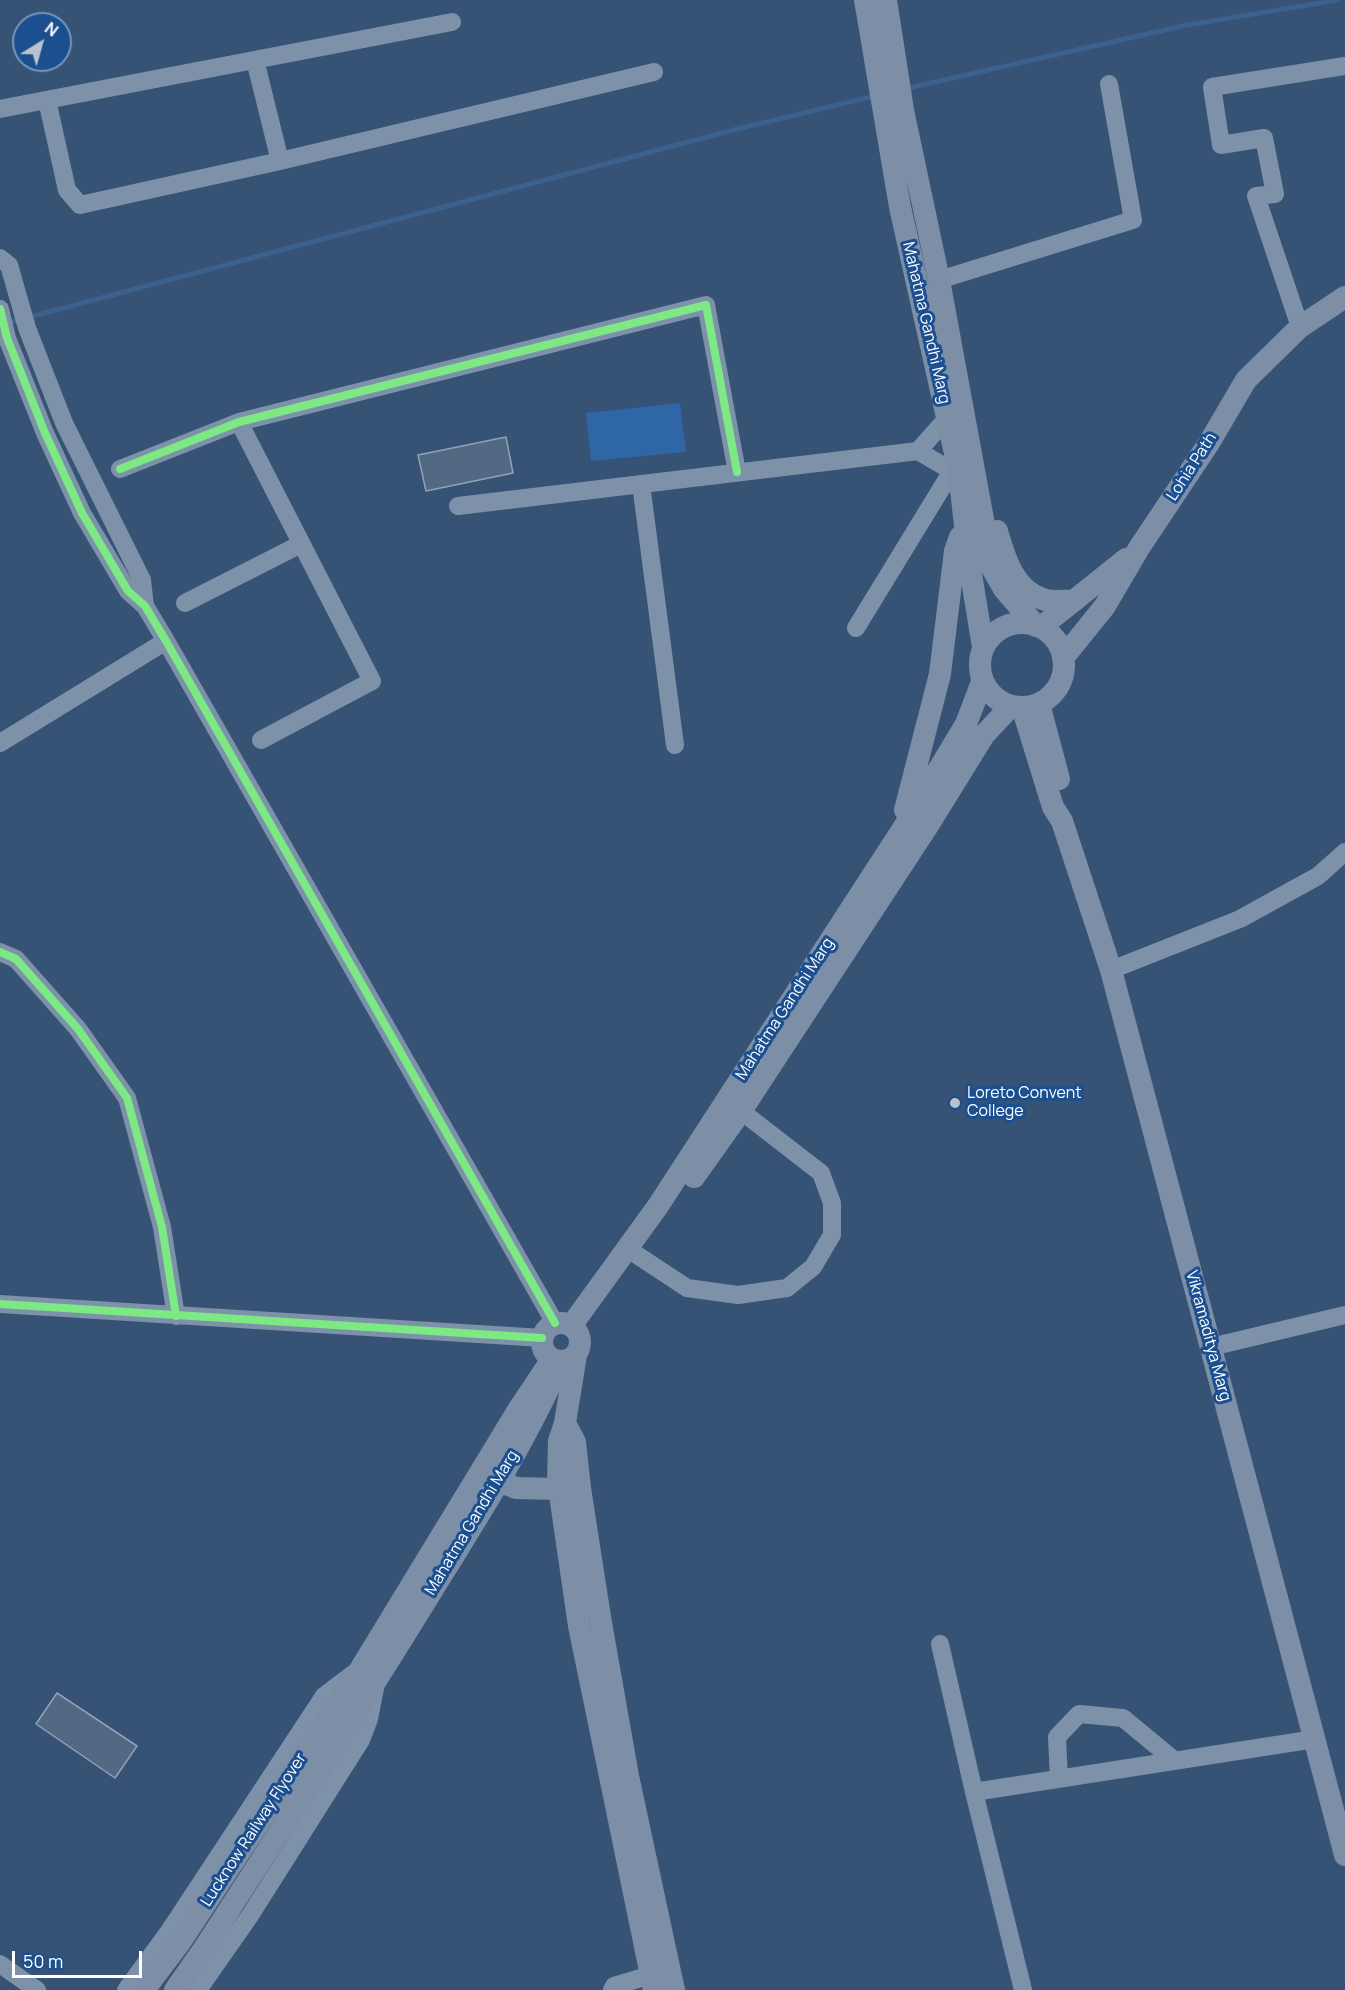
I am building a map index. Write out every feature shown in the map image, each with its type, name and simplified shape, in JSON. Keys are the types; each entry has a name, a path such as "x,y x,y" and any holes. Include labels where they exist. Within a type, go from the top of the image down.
{"main road":[{"name":"Mahatma Gandhi Marg","path":"865,0 885,63 894,113 900,207 957,426 955,471 983,647"},
{"path":"885,63 886,0"},
{"path":"894,113 939,280 957,426 992,568 1004,589 1038,626 1054,637 1062,651 1064,668 1060,684 1050,697 1024,706 1002,703 989,693 982,682 979,662 983,647 994,633 1006,625 1024,623 1038,626 1074,601 1139,548"},
{"name":"Lohia Path","path":"1063,658 1105,606 1139,548 1209,443 1246,380 1300,327 1345,297"},
{"path":"957,426 985,480 1005,556 1014,576 1028,592 1046,600 1074,601"},
{"path":"904,827 905,810 940,675 956,551 965,525"},
{"name":"Mahatma Gandhi Marg","path":"561,1330 658,1206 904,827 966,724 982,682"},
{"name":"Mahatma Gandhi Marg","path":"561,1330 637,1255 741,1112 929,824 984,735 1024,706"},
{"name":"Vikramaditya Marg","path":"1024,706 1067,806 1062,821 1110,970 1315,1739 1338,1797 1345,1855"},
{"path":"561,1330 580,1344 563,1358 543,1350 561,1330"},
{"name":"Mahatma Gandhi Marg","path":"369,1674 499,1481 536,1416 563,1358"},
{"name":"Mahatma Gandhi Marg","path":"369,1674 520,1407 563,1358"},
{"path":"563,1358 565,1423 559,1440 560,1489 579,1626 639,1869 674,1990"},
{"path":"565,1423 575,1442 600,1617 628,1776 653,1983"},
{"path":"499,1481 516,1488 560,1489"},
{"name":"Lucknow Railway Flyover","path":"175,1990 205,1947 369,1674"},
{"name":"Lucknow Railway Flyover","path":"144,1990 345,1711"}],"street":[{"path":"0,109 452,22"},
{"path":"255,60 280,161"},
{"path":"1300,327 1256,196 1275,194 1264,138 1221,145 1212,87 1345,66"},
{"path":"47,100 68,190 80,205 280,161 654,72"},
{"path":"939,280 1133,220 1109,84"},
{"path":"0,258 9,266 28,330 64,423 142,580 145,606"},
{"path":"0,304 20,302"},
{"path":"120,469 239,422 706,305 736,472"},
{"path":"0,309 4,337 82,513 128,591 145,606 166,641 561,1330"},
{"path":"4,337 28,330"},
{"path":"239,422 372,681 261,740"},
{"path":"45,433 64,423"},
{"path":"918,451 941,425 957,426"},
{"path":"458,506 918,451 955,471 856,628"},
{"path":"641,484 675,745"},
{"path":"185,603 301,543"},
{"path":"0,743 166,641"},
{"path":"1110,970 1240,919 1318,876 1345,852"},
{"path":"0,952 16,959 78,1029 127,1098 162,1227 176,1316"},
{"path":"637,1255 687,1288 738,1294 787,1288 813,1267 832,1235 832,1203 821,1173 741,1112"},
{"path":"0,1304 176,1316 561,1330"},
{"path":"1211,1347 1345,1315"},
{"path":"940,1644 1023,1990"},
{"path":"126,1990 176,1921 324,1696 369,1674 369,1719 361,1740 270,1885 216,1967 198,1990"},
{"path":"1059,1779 1057,1737 1079,1714 1123,1718 1175,1761"},
{"path":"974,1792 1315,1739"},
{"path":"0,1964 37,1990"},
{"path":"612,1990 614,1986 653,1983"}],"shaded area":[{"path":"680,403 686,452 591,461 586,413"}],"building":[{"path":"506,437 513,473 426,491 418,455"},
{"path":"57,1693 137,1746 115,1778 36,1724"}],"waterway":[{"path":"904,89 1187,25 1338,0"},
{"path":"7,323 737,129 875,96"}],"cycle path":[{"path":"120,469 239,422 706,305 737,472"},
{"path":"0,309 7,338 45,433 82,513 128,591 145,606 166,641 555,1323"},
{"path":"0,952 16,959 78,1029 127,1098 162,1227 176,1316"},
{"path":"0,1304 542,1338"}],"place":[{"name":"Loreto Convent College","path":"955,1103"}]}
